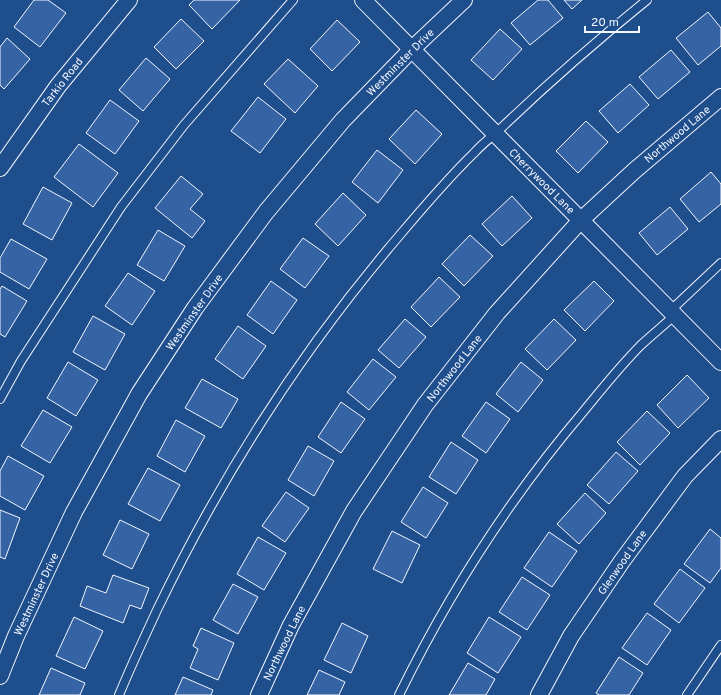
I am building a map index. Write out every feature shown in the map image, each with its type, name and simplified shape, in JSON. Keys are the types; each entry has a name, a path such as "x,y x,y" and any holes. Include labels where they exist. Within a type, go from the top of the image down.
{"street":[{"name":"Tarkio Road","path":"0,168 58,86 129,0"},
{"name":"Cherrywood Lane","path":"364,0 721,362"},
{"name":"Westminster Drive","path":"0,676 16,636 74,512 139,394 195,308 266,212 343,120 412,49 464,0"},
{"name":"Northwood Lane","path":"259,695 291,625 354,511 421,411 497,313 581,220 634,171 721,97"},
{"name":"Glenwood Lane","path":"539,695 571,636 622,561 685,476 721,439"}],"lane":[{"path":"0,399 21,361 121,207 184,125 293,0"},
{"path":"119,695 140,647 191,541 248,443 282,389 333,318 372,269 474,152 609,31 646,0"},
{"path":"399,695 429,637 466,572 497,523 549,453 614,375 721,264"},
{"path":"687,695 721,645"}],"building":[{"path":"34,0 48,0 66,13 40,47 14,27"},
{"path":"194,0 240,0 212,29 189,5"},
{"path":"538,0 548,0 563,18 530,45 511,23"},
{"path":"564,0 582,0 572,9"},
{"path":"708,12 721,28 721,46 698,65 676,38"},
{"path":"181,19 204,41 176,69 154,47"},
{"path":"337,20 360,42 332,71 310,49"},
{"path":"500,29 522,49 493,80 471,60"},
{"path":"7,38 30,59 4,89 0,85 0,47"},
{"path":"671,50 690,72 658,99 639,77"},
{"path":"146,58 170,79 143,111 119,90"},
{"path":"288,59 318,86 295,113 264,84"},
{"path":"630,84 649,105 618,133 599,111"},
{"path":"258,97 286,119 260,153 231,131"},
{"path":"110,100 139,121 115,154 86,133"},
{"path":"416,110 442,134 415,164 389,139"},
{"path":"586,121 608,142 578,173 556,151"},
{"path":"79,144 118,173 93,207 54,177"},
{"path":"377,150 403,170 378,203 352,182"},
{"path":"711,172 721,184 721,204 699,222 680,199"},
{"path":"181,176 203,194 190,209 205,221 192,238 155,208"},
{"path":"43,187 72,203 52,240 23,224"},
{"path":"343,193 366,215 338,246 315,224"},
{"path":"512,196 532,218 502,246 482,224"},
{"path":"670,207 688,229 657,255 639,233"},
{"path":"158,230 185,246 164,281 137,265"},
{"path":"470,235 493,256 464,286 442,264"},
{"path":"303,238 329,256 305,288 280,269"},
{"path":"11,239 47,259 29,289 0,272 0,258"},
{"path":"128,273 155,291 132,325 105,306"},
{"path":"439,277 460,297 431,327 411,307"},
{"path":"271,281 297,300 273,334 247,315"},
{"path":"594,281 614,301 585,331 564,310"},
{"path":"2,286 27,301 5,337 0,334 0,289"},
{"path":"93,316 125,334 105,370 73,352"},
{"path":"405,319 426,337 399,368 378,350"},
{"path":"554,319 576,340 547,370 525,349"},
{"path":"238,326 266,346 243,379 215,359"},
{"path":"373,359 396,377 369,410 347,392"},
{"path":"68,362 98,380 76,416 47,398"},
{"path":"521,362 543,380 518,412 496,394"},
{"path":"687,375 709,398 678,428 657,405"},
{"path":"202,379 238,399 221,428 185,408"},
{"path":"341,402 365,419 341,453 318,437"},
{"path":"486,402 510,419 486,453 462,436"},
{"path":"43,410 72,427 50,463 21,446"},
{"path":"647,411 670,433 640,465 617,442"},
{"path":"176,420 205,436 185,472 157,456"},
{"path":"451,442 478,460 456,494 429,477"},
{"path":"308,446 334,461 314,496 288,480"},
{"path":"616,452 638,471 609,504 587,485"},
{"path":"8,456 44,476 25,510 0,496 0,471"},
{"path":"148,468 180,485 160,521 128,504"},
{"path":"423,487 448,503 426,538 401,522"},
{"path":"286,492 309,508 285,542 262,526"},
{"path":"585,493 606,513 579,544 557,524"},
{"path":"0,510 20,518 5,559 0,557"},
{"path":"120,520 149,534 132,569 103,555"},
{"path":"710,529 721,538 721,568 710,583 684,564"},
{"path":"392,531 420,545 402,583 373,569"},
{"path":"549,532 577,551 552,587 524,568"},
{"path":"258,537 286,553 264,590 237,574"},
{"path":"680,569 705,588 679,623 654,604"},
{"path":"113,575 149,588 141,609 130,605 123,623 80,606 87,586 106,593"},
{"path":"522,577 550,595 527,630 499,612"},
{"path":"233,584 258,597 238,634 213,620"},
{"path":"647,613 671,630 647,665 622,648"},
{"path":"74,617 103,631 85,669 56,656"},
{"path":"489,617 521,637 498,673 467,653"},
{"path":"342,623 368,636 351,673 324,660"},
{"path":"201,628 234,643 218,680 190,668 198,649 193,646"},
{"path":"619,657 643,673 629,695 599,695 596,693"},
{"path":"468,663 495,679 486,695 449,695"},
{"path":"51,668 85,683 80,695 39,695"},
{"path":"319,670 345,682 339,695 307,695"},
{"path":"183,677 213,690 211,695 175,695"}]}
